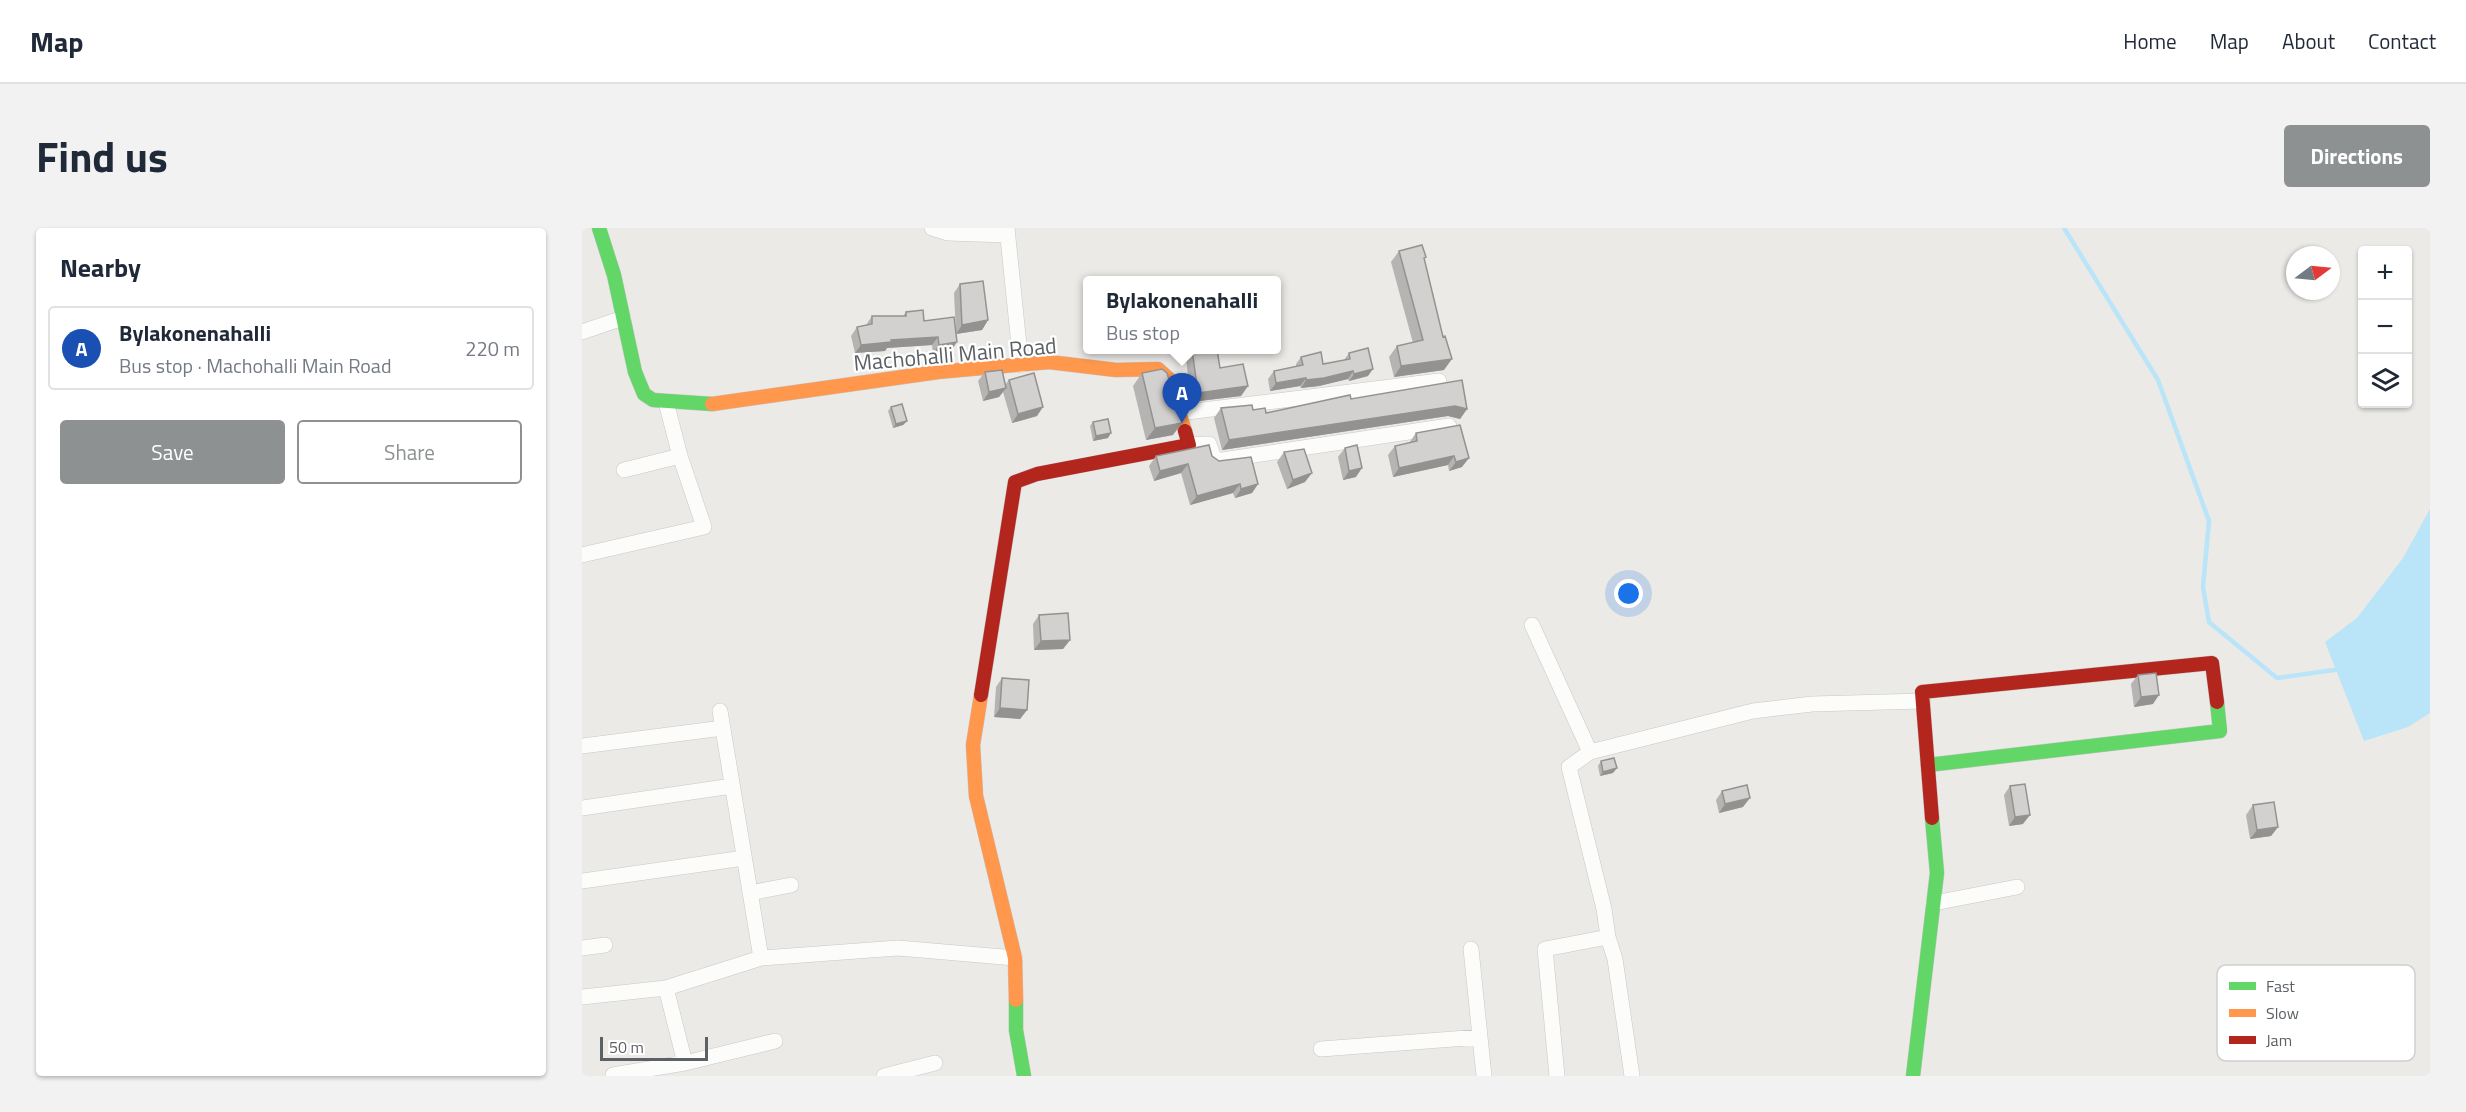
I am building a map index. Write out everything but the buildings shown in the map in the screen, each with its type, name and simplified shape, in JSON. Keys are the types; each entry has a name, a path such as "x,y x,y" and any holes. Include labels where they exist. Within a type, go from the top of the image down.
{"street":[{"name":"Machohalli Main Road","path":"600,228 635,372 644,394 653,400 710,404 938,372 1049,362 1116,370 1158,369 1169,379 1189,445"},
{"path":"932,228 948,233 1007,231 1022,365"},
{"path":"582,332 623,318"},
{"path":"1179,413 1439,381"},
{"path":"582,555 704,527 680,456 666,402"},
{"path":"1024,1076 1016,1030 1015,958 976,796 973,745 1015,482 1064,468 1189,445 1209,444 1215,461 1449,426"},
{"path":"624,470 680,456"},
{"path":"1532,625 1590,752"},
{"path":"1913,1076 1937,873 1928,765 1923,701 1922,692 2212,663 2220,731 1928,765"},
{"path":"1632,1076 1616,959 1608,937 1604,909 1569,767 1590,752 1753,711 1812,704 1923,701"},
{"path":"720,711 761,958"},
{"path":"582,746 723,728"},
{"path":"582,808 732,786"},
{"path":"582,881 744,858"},
{"path":"750,893 790,885"},
{"path":"1934,903 2017,887"},
{"path":"1557,1076 1545,949 1608,937"},
{"path":"582,948 605,945"},
{"path":"582,997 666,988 761,958 898,948 1015,958"},
{"path":"1471,949 1484,1076"},
{"path":"666,988 685,1064"},
{"path":"1321,1049 1480,1037"},
{"path":"613,1076 685,1064 775,1041"},
{"path":"884,1076 935,1063"}],"water":[{"path":"2430,509 2430,713 2408,727 2364,741 2325,642 2357,618 2403,558"}],"waterway":[{"path":"2064,228 2158,380 2209,521 2203,587 2209,622 2277,678 2341,669"}],"traffic: fast":[{"path":"599,228 614,275 635,372 644,394 653,400 712,404"},
{"path":"1928,765 2220,731 2217,702"},
{"path":"1913,1076 1937,873 1932,818"},
{"path":"1016,1000 1016,1030 1024,1076"}],"traffic: slow":[{"path":"712,404 938,372 1049,362 1116,370 1158,369 1169,379 1185,431"},
{"path":"981,695 973,745 976,796 1015,958 1016,1000"}],"traffic: jam":[{"path":"981,695 1015,482 1037,474 1189,445 1185,431"},
{"path":"1932,818 1922,692 2212,663 2217,702"}],"place":[{"name":"Bylakonenahalli","path":"1182,423"}]}
